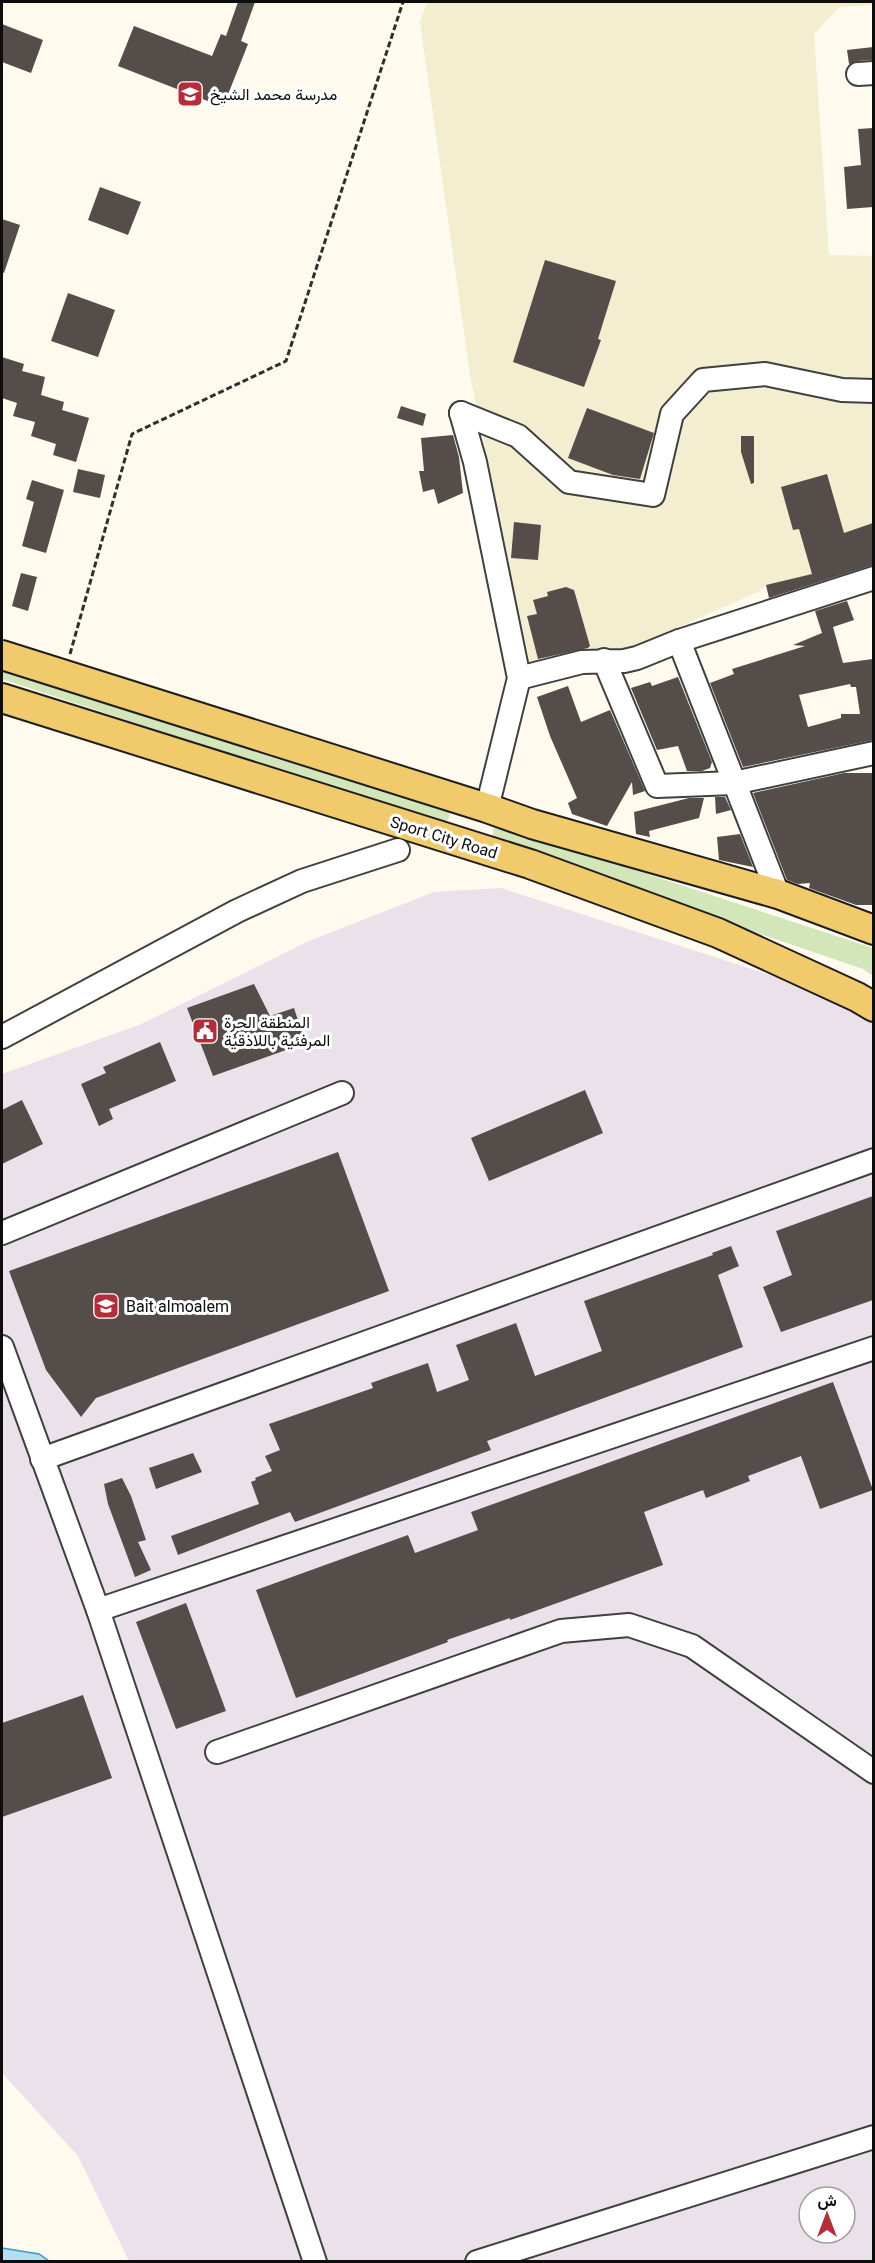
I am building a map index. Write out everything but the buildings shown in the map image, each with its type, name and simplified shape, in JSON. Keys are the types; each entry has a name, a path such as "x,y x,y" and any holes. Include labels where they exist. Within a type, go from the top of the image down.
{"main road":[{"path":"2,655 532,824 778,894 873,930"},
{"name":"Sport City Road","path":"2,698 530,864 718,933 857,997 873,1007"}],"street":[{"path":"487,808 519,678 475,462 461,413 518,436 569,482 653,495 672,414 703,380 765,374 842,390 873,391"},
{"path":"519,678 582,662 624,661 637,658 679,641 873,578"},
{"path":"679,641 778,894"},
{"path":"604,660 657,786 734,783 873,753"},
{"path":"2,1037 237,910 302,881 398,850"},
{"path":"2,1233 342,1094"},
{"path":"42,1459 873,1160"},
{"path":"2,1347 98,1610 315,2262"},
{"path":"98,1610 873,1348"},
{"path":"217,1752 561,1631 629,1625 692,1646 873,1772"},
{"path":"477,2262 873,2137"}],"path":[{"path":"64,675 132,434 286,362 403,2"}],"shaded area":[{"path":"427,2 873,2 873,5 839,7 814,34 829,255 873,256 873,553 805,576 766,585 758,592 638,645 531,668 470,375 420,22"},
{"path":"501,888 848,1000 873,1019 873,2261 129,2261 78,2156 2,2073 2,1074 139,1025 309,941 434,892"}],"green space":[{"path":"2,663 446,806 449,818 446,822 440,823 2,679"},
{"path":"500,826 873,948 873,976 863,969 500,845 493,834 494,828"}],"water":[{"path":"2,2248 39,2254 49,2261 2,2261"}],"place":[{"name":"مدرسة محمد الشيخ","path":"190,94"},
{"name":"المنطقة الحرة المرفئية باللاذقية","path":"205,1031"},
{"name":"Bait almoalem","path":"106,1306"}]}
